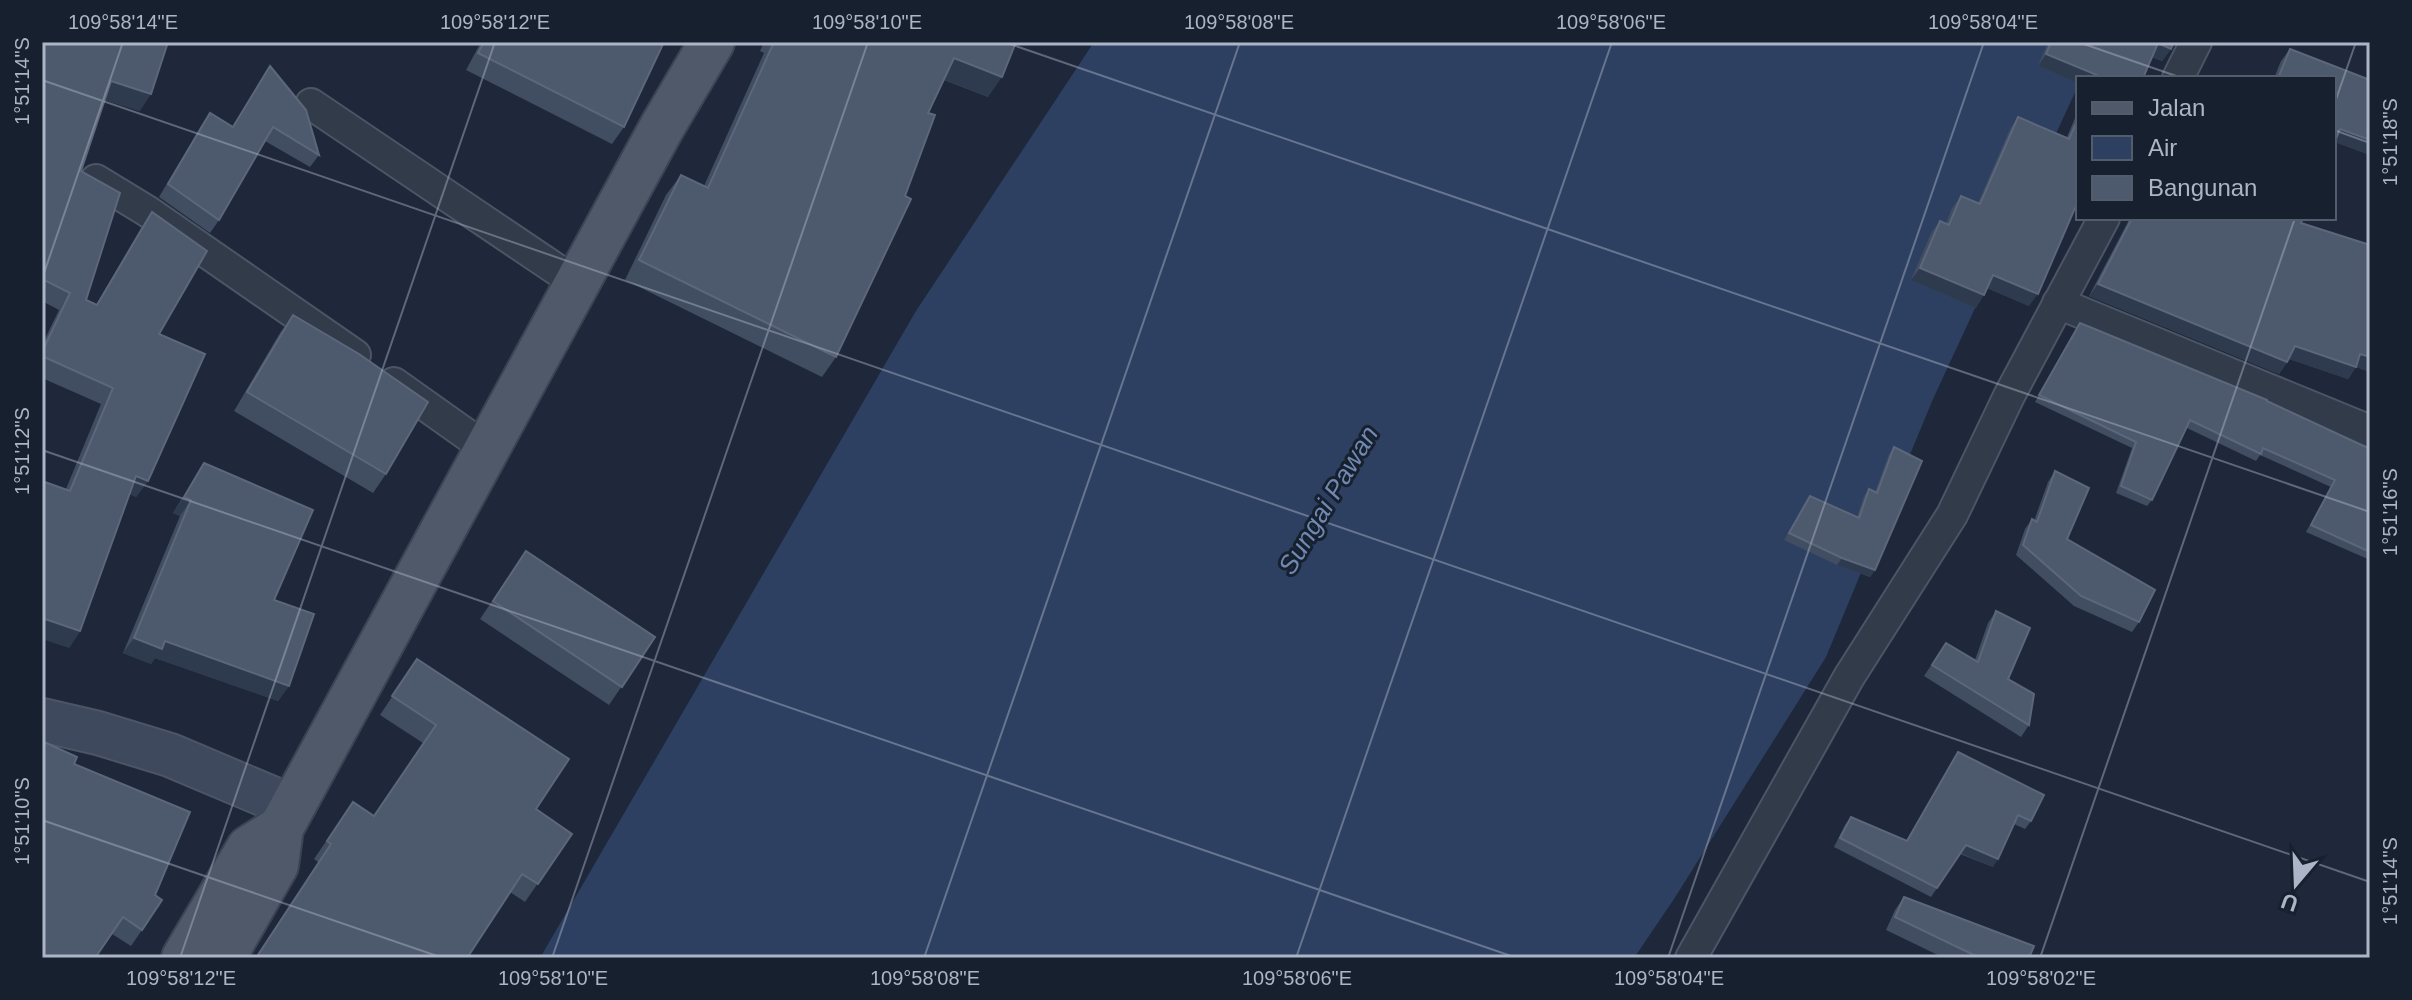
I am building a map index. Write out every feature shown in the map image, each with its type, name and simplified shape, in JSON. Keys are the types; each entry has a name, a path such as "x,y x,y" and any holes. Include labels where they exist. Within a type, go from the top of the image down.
{"main road":[{"path":"223,958 275,837 662,127 712,42"},
{"path":"184,958 275,837"}],"street":[{"path":"2179,76 2196,42"},
{"path":"311,104 578,284"},
{"path":"96,180 147,211 487,449"},
{"path":"1691,958 1849,677 1952,515 2009,396 2103,220"},
{"path":"2058,303 2370,431"},
{"path":"42,720 170,755 275,837"}],"water":[{"name":"Sungai Pawan","path":"1094,42 2098,42 2079,76 2076,76 2076,90 1933,399 1826,657 1634,958 540,958 916,311"}],"building":[{"path":"42,42 168,42 151,94 111,81 81,171 120,193 86,300 97,305 152,212 207,251 159,334 205,354 148,481 136,476 80,631 42,618 42,481 70,491 113,388 42,356 70,293 42,279"},
{"path":"484,42 664,42 624,127 478,53"},
{"path":"774,42 1016,42 1002,77 954,58 928,113 935,115 905,196 911,199 836,357 639,260 681,175 708,188"},
{"path":"2051,42 2174,42 2171,49 2158,43 2144,76 2097,76 2046,54"},
{"path":"2290,49 2370,80 2370,140 2340,129 2336,139 2336,76 2279,76"},
{"path":"270,66 306,110 319,155 273,127 219,220 168,184 210,113 233,127"},
{"path":"2018,117 2069,139 2076,123 2076,206 2038,294 1993,275 1984,295 1920,268 1940,221 1949,225 1961,196 1980,204"},
{"path":"2131,220 2302,220 2301,223 2370,245 2370,357 2360,354 2356,367 2295,346 2287,362 2098,284"},
{"path":"293,315 359,354 428,402 386,474 247,392"},
{"path":"2080,323 2267,400 2370,449 2370,552 2311,525 2335,480 2263,448 2261,454 2190,420 2152,500 2121,486 2136,442 2039,395"},
{"path":"1894,447 1922,461 1875,570 1789,533 1810,496 1859,518 1869,489 1877,493"},
{"path":"204,463 313,510 274,600 314,614 289,686 165,641 162,649 134,638 191,500 184,497"},
{"path":"2055,471 2089,488 2067,539 2155,590 2139,622 2081,596 2023,545 2032,519 2037,522"},
{"path":"526,551 655,637 622,687 493,601"},
{"path":"1996,611 2030,628 2008,679 2034,694 2029,725 1932,665 1946,643 1978,662"},
{"path":"417,659 569,759 536,809 572,834 538,884 522,874 467,958 256,958 331,844 327,841 353,802 374,816 436,725 392,696"},
{"path":"42,741 77,757 74,764 190,812 155,895 162,900 142,930 123,917 95,958 42,958"},
{"path":"1958,752 2044,795 2031,821 2018,815 1998,859 1966,845 1937,888 1840,838 1851,817 1907,841"},
{"path":"1904,897 2034,946 2029,958 1980,958 1895,917"}]}
